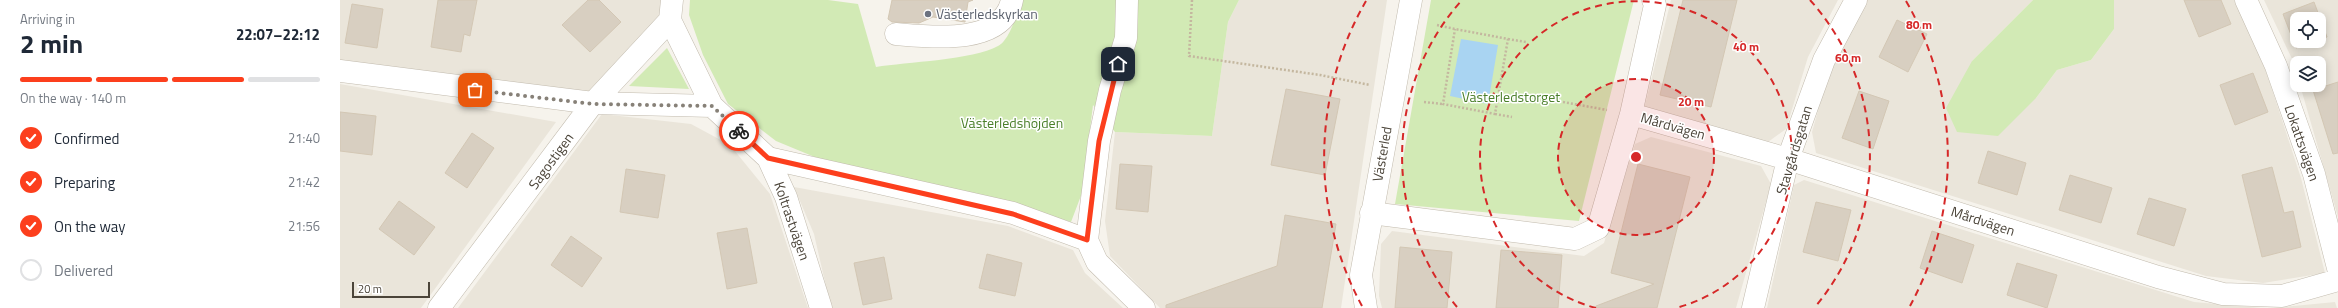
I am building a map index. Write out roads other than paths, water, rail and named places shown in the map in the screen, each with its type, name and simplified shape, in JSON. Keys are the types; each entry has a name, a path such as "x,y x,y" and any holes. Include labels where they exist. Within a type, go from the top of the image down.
{"street":[{"path":"896,34 933,38 976,33 999,24 1011,5 1012,0"},
{"path":"1127,0 1126,38 1110,90 1099,141 1087,240 1097,262 1144,308"},
{"name":"Västerled","path":"1366,308 1361,276 1393,90 1411,0"},
{"path":"1371,212 1574,239 1598,228 1631,114 1655,5 1653,0"},
{"name":"Stavgårdsgatan","path":"1753,308 1788,159 1824,60 1856,0"},
{"name":"Lokattsvägen","path":"2246,0 2276,66 2314,174 2338,268"},
{"name":"Sagostigen","path":"439,308 593,104 671,10"},
{"name":"Koltrastvägen","path":"671,10 712,106 768,158 786,196 821,308"},
{"path":"340,71 593,104 712,106"},
{"name":"Mårdvägen","path":"1631,114 1788,159 2158,277 2223,294 2282,296 2338,280"},
{"path":"768,158 1013,214 1087,240"}],"water":[{"path":"1461,39 1498,45 1488,104 1450,96"}],"place":[{"name":"Västerledskyrkan","path":"928,14"}],"park label":[{"name":"Västerledstorget","path":"1511,97"},
{"name":"Västerledshöjden","path":"1012,123"}]}
